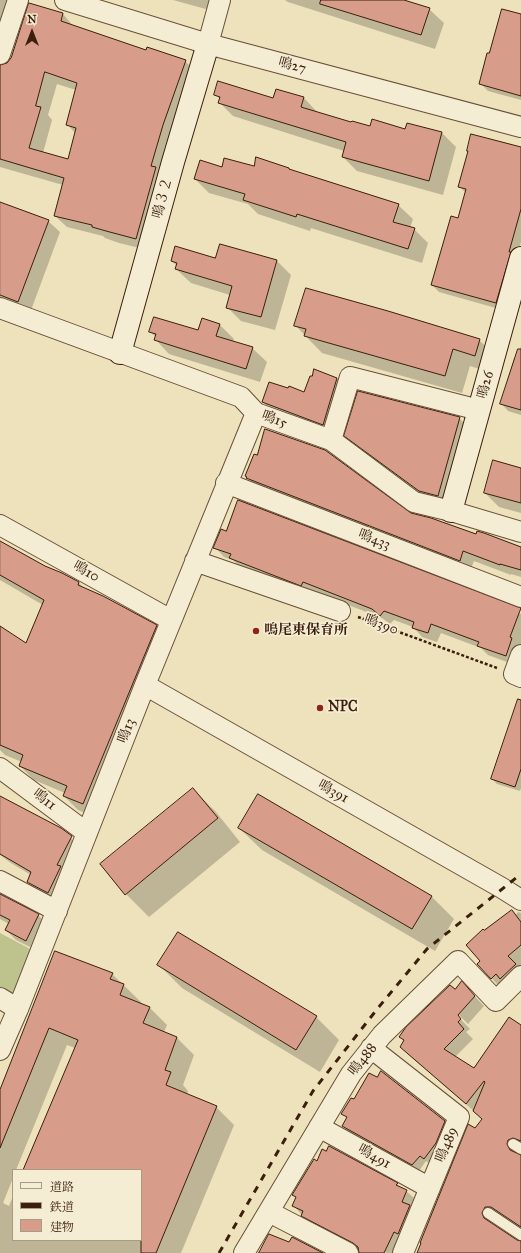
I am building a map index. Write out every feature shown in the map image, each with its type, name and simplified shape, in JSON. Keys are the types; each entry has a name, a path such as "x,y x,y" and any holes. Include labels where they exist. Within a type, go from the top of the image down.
{"street":[{"path":"0,54 18,0"},
{"name":"鳴27","path":"65,0 208,44 521,127"},
{"path":"208,44 220,0"},
{"name":"鳴３２","path":"120,353 172,162 208,44"},
{"name":"鳴26","path":"451,511 521,258"},
{"name":"鳴15","path":"0,308 242,397 256,413 331,440 414,502 451,511 521,532"},
{"path":"331,440 350,376 479,410"},
{"name":"鳴13","path":"0,1050 18,1009 226,483 256,413"},
{"name":"鳴433","path":"226,483 521,597"},
{"name":"鳴10","path":"0,525 171,620"},
{"path":"195,561 340,611"},
{"path":"517,676 521,654"},
{"name":"鳴391","path":"145,685 521,900"},
{"name":"鳴11","path":"0,768 88,833"},
{"path":"0,881 56,911"},
{"name":"鳴488","path":"244,1253 351,1074 382,1035 458,961 496,1001 521,976"},
{"path":"0,998 18,1009"},
{"name":"鳴489","path":"371,1048 459,1117 403,1253"},
{"name":"鳴491","path":"319,1127 430,1188"},
{"path":"269,1212 348,1253"}],"lane":[{"path":"488,1213 521,1235"}],"path":[{"name":"鳴390","path":"340,611 517,676"}],"green space":[{"path":"0,933 34,951 16,1000 0,990"}],"building":[{"path":"321,0 404,0 430,8 421,35 320,4"},
{"path":"29,3 63,13 61,21 146,50 147,47 186,60 163,125 151,166 156,167 136,239 92,227 92,225 54,216 64,178 0,159 0,65 7,63 11,58","holes":["45,72 77,83 66,125 76,128 68,159 29,148 41,107 36,106"]},
{"path":"502,9 521,14 521,96 479,84 487,53 489,53"},
{"path":"218,81 273,98 276,89 304,97 301,107 351,122 370,126 372,119 405,129 407,123 442,132 429,181 342,157 346,142 218,103 220,97 214,95"},
{"path":"471,134 521,147 521,209 509,252 511,252 496,303 431,285 451,216 458,218 466,189 458,187"},
{"path":"256,157 399,204 393,222 415,228 408,249 297,214 296,217 243,200 245,194 194,179 200,160 222,167 224,158 254,166"},
{"path":"0,202 49,220 18,302 0,295"},
{"path":"220,244 277,260 261,317 226,308 232,286 175,269 177,263 171,261 175,246 215,258"},
{"path":"306,288 480,339 475,356 453,349 445,376 304,336 306,329 294,326"},
{"path":"154,317 198,330 202,318 220,324 216,336 253,347 246,369 154,340 156,334 149,332"},
{"path":"518,349 521,349 521,410 500,404"},
{"path":"314,369 337,378 323,425 262,402 269,382 288,388 289,386 304,392"},
{"path":"358,391 460,417 438,496 419,491 344,436"},
{"path":"265,429 325,450 411,513 431,518 476,534 477,531 484,533 521,547 521,570 500,565 463,551 460,561 246,478 247,477 245,476 254,454 257,455"},
{"path":"493,460 521,468 521,503 484,493"},
{"path":"238,500 521,608 510,637 512,638 506,656 477,646 479,642 431,624 428,633 412,628 414,622 384,611 380,616 372,609 303,582 301,586 229,558 231,554 213,548 221,529 226,531"},
{"path":"0,541 45,566 79,582 78,585 103,596 157,625 83,804 63,796 67,786 19,766 23,755 0,745 0,626 26,643 44,600 0,575"},
{"path":"518,699 521,700 521,769 515,787 491,779"},
{"path":"193,788 218,818 125,895 100,864"},
{"path":"258,794 432,896 412,929 238,828"},
{"path":"0,796 61,828 72,836 57,865 61,866 48,893 27,882 31,872 0,854"},
{"path":"0,894 39,914 26,941 5,930 10,920 0,915"},
{"path":"512,910 521,922 521,945 508,956 516,964 500,979 496,974 491,979 477,964 480,961 466,945 483,929 484,930"},
{"path":"178,932 317,1016 296,1050 157,965"},
{"path":"55,951 113,973 110,979 124,984 120,995 150,1007 143,1023 177,1037 165,1070 171,1072 166,1085 217,1106 156,1253 141,1253 142,1169 23,1169 78,1040 49,1028 0,1148 0,1090"},
{"path":"462,981 475,996 458,1015 461,1019 458,1022 464,1029 444,1049 474,1068 509,1017 521,1025 521,1141 513,1138 508,1140 507,1144 510,1150 521,1155 521,1227 491,1207 485,1207 482,1213 484,1218 517,1240 521,1241 521,1253 417,1253 468,1124 475,1128 482,1119 473,1111 485,1082 484,1081 466,1104 400,1047 404,1040 399,1037 406,1027 450,985 455,989"},
{"path":"381,1071 445,1121 436,1143 424,1159 420,1156 412,1165 342,1126 347,1117 341,1114 351,1098 354,1099 369,1073 377,1077"},
{"path":"329,1146 398,1183 396,1185 407,1190 402,1202 410,1205 398,1234 394,1232 384,1253 359,1253 358,1247 353,1243 301,1216 303,1211 292,1206 296,1197 292,1195 314,1159 317,1161 322,1149 326,1151"},
{"path":"269,1234 289,1242 292,1237 323,1253 259,1253"}],"railway":[{"path":"219,1253 313,1091 378,1008 427,949 521,874"}],"place":[{"name":"鳴尾東保育所","path":"256,631"},
{"name":"NPC","path":"320,708"}]}
